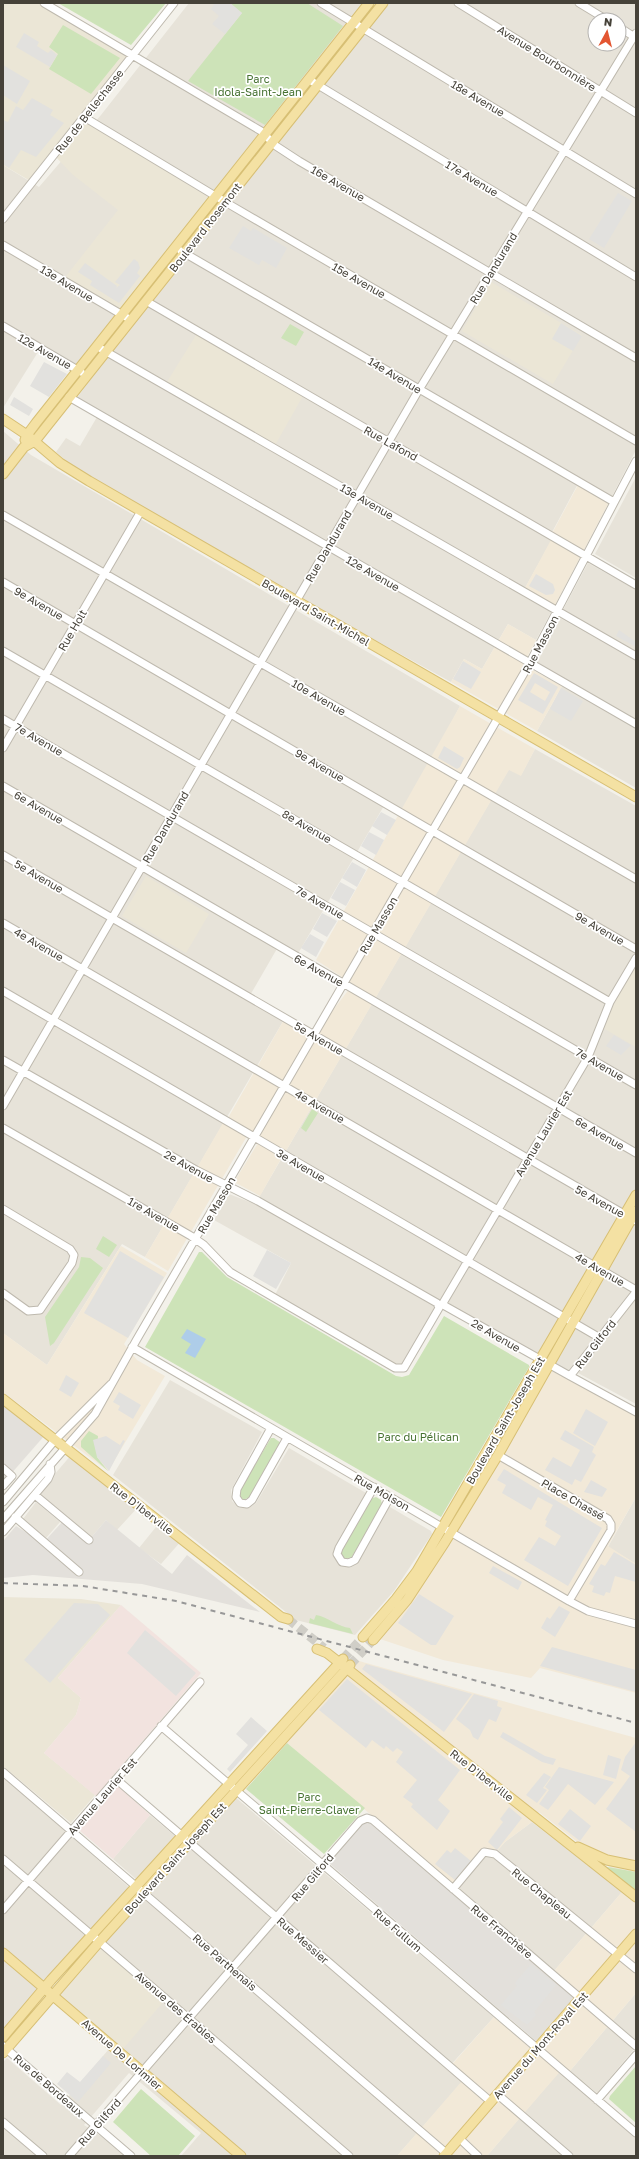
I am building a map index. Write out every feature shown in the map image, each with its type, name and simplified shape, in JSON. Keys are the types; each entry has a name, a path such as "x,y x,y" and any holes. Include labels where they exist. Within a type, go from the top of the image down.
{"main road":[{"name":"Boulevard Rosemont","path":"126,318 146,301 184,253 266,135 369,3"},
{"name":"Boulevard Rosemont","path":"24,447 27,435 83,373 126,318 176,248 272,143 383,3"},
{"name":"Boulevard Rosemont","path":"3,474 24,447 35,441 70,397 83,373"},
{"name":"Boulevard Saint-Michel","path":"3,418 35,441 60,463 636,797"},
{"name":"Boulevard Saint-Joseph Est","path":"373,1640 407,1600 447,1530 539,1360 568,1319 598,1268 632,1216 636,1195"},
{"name":"Boulevard Saint-Joseph Est","path":"363,1637 396,1599 417,1571 498,1456 548,1365 568,1319"},
{"name":"Rue D'Iberville","path":"3,1399 284,1619"},
{"name":"Rue D'Iberville","path":"323,1650 345,1664 636,1897"},
{"name":"Boulevard Saint-Joseph Est","path":"4,2049 144,1892 228,1784 345,1664"},
{"name":"Boulevard Saint-Joseph Est","path":"3,2037 136,1886 236,1790 345,1664"},
{"path":"563,1838 596,1856 636,1866"},
{"name":"Avenue du Mont-Royal Est","path":"445,2154 636,1934"},
{"name":"Avenue De Lorimier","path":"3,1953 241,2156"}],"street":[{"name":"16e Avenue","path":"44,3 266,135 272,143 636,358"},
{"name":"Rue de Bellechasse","path":"3,219 174,3"},
{"name":"18e Avenue","path":"321,3 636,194"},
{"name":"Avenue Bourbonnière","path":"458,3 636,113"},
{"path":"580,3 594,12"},
{"name":"Rue Dandurand","path":"3,1106 452,334 635,36"},
{"name":"17e Avenue","path":"308,80 636,277"},
{"name":"15e Avenue","path":"84,117 636,441"},
{"name":"13e Avenue","path":"3,245 126,318"},
{"name":"14e Avenue","path":"176,248 614,502"},
{"name":"Rue Lafond","path":"146,301 636,585"},
{"name":"12e Avenue","path":"3,326 83,373"},
{"name":"13e Avenue","path":"102,349 636,656"},
{"name":"12e Avenue","path":"70,397 636,724"},
{"name":"Rue Masson","path":"3,1519 95,1414 108,1394 111,1384 132,1347 227,1187 530,664 636,461"},
{"name":"Rue Holt","path":"3,748 141,511"},
{"name":"10e Avenue","path":"3,515 636,879"},
{"name":"9e Avenue","path":"3,582 636,949"},
{"name":"8e Avenue","path":"3,650 610,1002"},
{"name":"7e Avenue","path":"3,719 636,1085"},
{"name":"6e Avenue","path":"3,786 636,1153"},
{"name":"5e Avenue","path":"3,855 527,1159 632,1216"},
{"name":"4e Avenue","path":"3,923 636,1291"},
{"name":"Avenue Laurier Est","path":"401,1370 406,1367 441,1305 468,1262 588,1057 610,1002 636,958"},
{"name":"3e Avenue","path":"3,991 600,1338"},
{"name":"2e Avenue","path":"3,1060 227,1187 258,1201 548,1365"},
{"name":"1re Avenue","path":"3,1128 196,1239 230,1272 395,1368 401,1370"},
{"path":"3,1209 70,1249 74,1259 40,1310 28,1311 3,1293"},
{"name":"Rue Gilford","path":"548,1365 570,1376 636,1291"},
{"name":"Rue Molson","path":"132,1347 569,1601 588,1611 636,1624"},
{"path":"570,1376 636,1412"},
{"name":"Rue Masson","path":"3,1502 55,1440 111,1384"},
{"path":"271,1428 237,1489 236,1497 240,1503 246,1504 252,1500 287,1438"},
{"name":"Place Chassé","path":"498,1456 608,1519 612,1524 611,1530 569,1601"},
{"name":"Rue Masson","path":"3,1532 50,1475 50,1464"},
{"path":"3,1468 12,1476 3,1486"},
{"path":"374,1487 337,1551 337,1557 342,1562 349,1563 355,1560 390,1496"},
{"path":"35,1495 89,1540"},
{"path":"16,1517 79,1572"},
{"name":"Avenue Laurier Est","path":"3,1910 200,1682"},
{"name":"Rue Fullum","path":"161,1726 636,2133"},
{"name":"Rue Parthenais","path":"3,1772 144,1892 445,2154"},
{"name":"Rue Messier","path":"116,1779 494,2098 569,2156"},
{"name":"Rue Gilford","path":"69,2156 360,1821 367,1818"},
{"name":"Rue Franchère","path":"367,1818 373,1820 636,2046"},
{"name":"Rue Chapleau","path":"453,1889 484,1852 495,1854 636,1969"},
{"name":"Avenue des Érables","path":"3,1859 349,2156"},
{"name":"Rue de Bordeaux","path":"4,2049 131,2156"},
{"path":"597,2100 636,2055"},
{"path":"3,2122 43,2156"},
{"path":"459,2138 478,2156"}],"shaded area":[{"path":"3,3 44,3 133,56 85,116 217,196 122,315 63,280 118,210 72,174 54,155 32,182 3,165"},
{"path":"189,3 636,3 636,450 611,498 580,480 550,536 553,538 521,595 551,612 536,640 508,624 482,669 464,659 451,682 140,510 79,472 56,452 66,438 80,446 97,417 73,403 94,375 43,344 3,408 3,165 39,187 101,115"},
{"path":"212,3 230,3 242,13 225,34 212,24 219,16 211,9 214,5"},
{"path":"24,33 39,42 37,46 48,53 51,50 57,55 50,67 16,47"},
{"path":"3,65 30,81 17,104 3,95"},
{"path":"32,98 53,110 50,115 64,123 36,157 21,150 9,168 3,164 3,120 8,122 16,106 23,110"},
{"path":"618,193 632,201 604,248 589,239"},
{"path":"243,226 251,231 253,228 287,248 276,268 262,260 259,265 229,248"},
{"path":"134,259 138,262 140,268 137,273 140,276 119,303 90,285 92,281 78,272 85,263 117,286 116,288 120,285 115,282"},
{"path":"491,282 582,335 553,384 462,331"},
{"path":"561,323 582,336 573,351 552,339"},
{"path":"198,332 304,394 274,447 165,385"},
{"path":"44,362 67,374 49,397 30,386"},
{"path":"14,397 33,409 29,416 10,405"},
{"path":"3,431 31,455 460,706 403,814 385,804 296,957 278,947 249,997 285,1018 145,1257 122,1244 47,1365 3,1333"},
{"path":"636,477 636,578 595,554"},
{"path":"578,485 609,502 555,605 525,588"},
{"path":"588,563 636,590 636,652 563,610"},
{"path":"536,574 553,584 555,590 553,594 546,595 529,586"},
{"path":"560,618 636,661 636,788 537,731 566,679 537,663"},
{"path":"508,624 536,640 523,665 562,686 537,731 451,682 464,659 482,669"},
{"path":"619,630 636,642 636,647 616,636"},
{"path":"463,661 481,672 471,689 453,679"},
{"path":"534,673 558,687 543,714 518,700","holes":["535,683 550,692 545,701 530,692"]},
{"path":"561,688 583,701 571,721 550,709"},
{"path":"460,706 535,749 521,776 509,770 286,1151 228,1118 285,1018 314,1035 353,984 316,960"},
{"path":"444,746 464,758 460,767 457,769 438,758"},
{"path":"535,749 636,806 636,1188 538,1355 440,1300 401,1367 275,1295 291,1263 214,1220 229,1194 255,1204 509,769 521,775"},
{"path":"381,812 396,820 387,835 372,826"},
{"path":"369,832 384,840 376,855 361,846"},
{"path":"352,862 366,870 357,887 342,878"},
{"path":"146,876 209,914 186,953 122,916"},
{"path":"340,882 355,890 346,906 331,898"},
{"path":"322,913 337,921 327,937 313,929"},
{"path":"310,934 324,942 316,957 301,948"},
{"path":"636,962 636,1047 603,1028 612,1004"},
{"path":"614,1035 631,1045 621,1055 606,1046"},
{"path":"223,1123 247,1136 168,1271 145,1257"},
{"path":"258,1143 282,1157 260,1196 234,1182"},
{"path":"636,1221 636,1290 569,1373 553,1364"},
{"path":"121,1246 167,1273 124,1344 137,1360 165,1376 108,1471 3,1392 3,1333 47,1365"},
{"path":"267,1250 291,1263 276,1289 253,1276"},
{"path":"120,1251 164,1277 128,1338 84,1313"},
{"path":"636,1298 636,1404 578,1373"},
{"path":"548,1366 636,1416 636,1497 608,1546 636,1564 636,1693 540,1668 531,1678 443,1660 380,1639 428,1574"},
{"path":"66,1375 79,1383 71,1397 59,1390"},
{"path":"170,1380 262,1432 231,1490 232,1501 240,1508 249,1508 256,1503 289,1448 431,1531 432,1534 394,1591 355,1635 296,1620 113,1475"},
{"path":"119,1392 141,1405 133,1419 118,1410 120,1406 113,1402"},
{"path":"3,1401 45,1435 3,1483"},
{"path":"586,1409 608,1422 595,1446 573,1433"},
{"path":"565,1430 594,1447 592,1452 596,1455 581,1482 575,1479 572,1485 545,1470 553,1457 571,1467 580,1450 560,1439"},
{"path":"106,1436 120,1445 123,1440 125,1441 109,1471 97,1457 93,1440"},
{"path":"72,1454 139,1506 117,1530 106,1520 89,1540 36,1496"},
{"path":"504,1469 602,1528 568,1586 524,1560 539,1537 555,1546 561,1536 545,1526 547,1521 545,1520 553,1505 538,1497 531,1510 502,1493 506,1485 497,1480"},
{"path":"591,1480 607,1489 602,1497 584,1492"},
{"path":"636,1497 636,1564 608,1547"},
{"path":"36,1502 60,1522 46,1538 23,1519"},
{"path":"64,1520 89,1540 106,1520 172,1574 187,1555 260,1612 142,1584 33,1575 3,1578 3,1541 16,1526 43,1543"},
{"path":"160,1522 182,1540 161,1564 139,1548"},
{"path":"614,1552 636,1565 636,1582 615,1576 610,1593 606,1592 604,1596 592,1592 594,1586 589,1584 601,1564 605,1566"},
{"path":"493,1566 522,1582 518,1590 489,1573"},
{"path":"419,1594 454,1616 436,1645 431,1645 398,1623"},
{"path":"3,1597 81,1599 121,1605 58,1678 81,1698 76,1715 44,1753 95,1795 71,1823 3,1766"},
{"path":"74,1603 98,1604 110,1615 50,1683 24,1660"},
{"path":"121,1605 201,1673 110,1779 150,1815 113,1859 79,1830 103,1802 44,1753 76,1715 81,1698 58,1678"},
{"path":"559,1606 570,1612 555,1637 541,1628 547,1617 550,1619"},
{"path":"145,1630 196,1673 176,1696 127,1653"},
{"path":"552,1647 636,1670 636,1692 540,1666"},
{"path":"359,1661 636,1738 636,1888 539,1812 532,1822 505,1842 498,1850 485,1850 454,1886 287,1743"},
{"path":"366,1664 472,1694 444,1732 362,1669"},
{"path":"347,1679 460,1770 438,1800 450,1811 437,1830 411,1807 413,1804 403,1797 417,1780 396,1762 403,1752 397,1748 393,1752 386,1746 384,1749 372,1740 366,1748 319,1710"},
{"path":"474,1694 498,1701 497,1706 502,1708 496,1722 489,1719 478,1740 473,1737 470,1730 456,1719"},
{"path":"251,1717 267,1731 230,1772 227,1769 248,1745 236,1734"},
{"path":"503,1732 545,1756 556,1759 553,1765 542,1762 500,1737"},
{"path":"636,1742 636,1832 606,1809 630,1776 621,1770 625,1757"},
{"path":"608,1755 621,1759 616,1779 603,1775"},
{"path":"559,1767 614,1782 595,1805 568,1784 548,1810 539,1804 549,1790 545,1787"},
{"path":"544,1773 551,1777 543,1788 547,1790 537,1803 526,1795"},
{"path":"3,1776 131,1889 3,2035"},
{"path":"235,1797 494,2017 448,2068 463,2081 397,2156 181,2156 201,2133 129,2073 84,2125 131,2156 3,2156 3,2062 7,2058 61,2105 115,2042 123,2049 101,1946"},
{"path":"509,1807 522,1818 497,1850 488,1842 503,1822 500,1819"},
{"path":"570,1809 591,1826 580,1841 558,1824"},
{"path":"150,1815 176,1837 136,1879 113,1859"},
{"path":"366,1820 574,1998 536,2041 329,1863"},
{"path":"532,1822 622,1892 554,1971 454,1886 485,1850 498,1850 505,1842"},
{"path":"455,1848 471,1861 455,1880 435,1864 447,1850 451,1853"},
{"path":"622,1892 636,1902 636,1993 570,2071 564,2067 487,2156 397,2156 462,2081 448,2069 494,2017 537,2054 587,1998 554,1971"},
{"path":"101,1946 164,2001 123,2049 60,1995"},
{"path":"531,1964 556,1985 534,2012 536,2015 527,2025 501,2005 517,1986 515,1983"},
{"path":"636,1993 636,2047 597,2093 581,2080 636,2129 636,2156 487,2156 564,2066 570,2071"},
{"path":"103,2056 111,2063 78,2102 57,2084 67,2072 80,2082"}],"green space":[{"path":"58,3 166,3 131,45"},
{"name":"Parc Idola-Saint-Jean","path":"230,3 307,3 343,26 265,125 188,81 242,13"},
{"path":"63,25 120,58 91,94 49,69 58,54 49,47"},
{"path":"290,324 304,332 296,346 281,338"},
{"path":"312,1109 318,1113 306,1132 301,1128"},
{"path":"103,1236 117,1245 109,1257 96,1249"},
{"name":"Parc du Pélican","path":"199,1252 202,1252 227,1277 396,1376 402,1377 409,1375 444,1316 529,1365 441,1517 145,1347"},
{"path":"81,1257 90,1258 103,1268 54,1343 50,1346 45,1317 79,1267"},
{"path":"89,1431 98,1436 97,1457 108,1471 81,1447 81,1441"},
{"path":"271,1438 274,1438 281,1443 250,1497 243,1500 240,1499 239,1491"},
{"path":"376,1497 381,1500 382,1506 351,1558 344,1559 340,1554 341,1550 370,1499"},
{"path":"316,1615 341,1626 350,1628 353,1634 309,1623 310,1618 314,1620"},
{"name":"Parc Saint-Pierre-Claver","path":"287,1743 365,1808 324,1854 246,1789"},
{"path":"602,1866 636,1872 636,1891"},
{"path":"636,2066 636,2123 609,2099"},
{"path":"141,2089 195,2136 178,2156 151,2156 113,2122"}],"water":[{"path":"187,1329 206,1339 195,1358 185,1353 191,1344 181,1338"}],"tunnel":[{"path":"288,1619 324,1648"},
{"path":"343,1659 363,1637"},
{"path":"350,1665 373,1640"}],"railway":[{"path":"3,1583 83,1586 176,1601 636,1723"}]}
